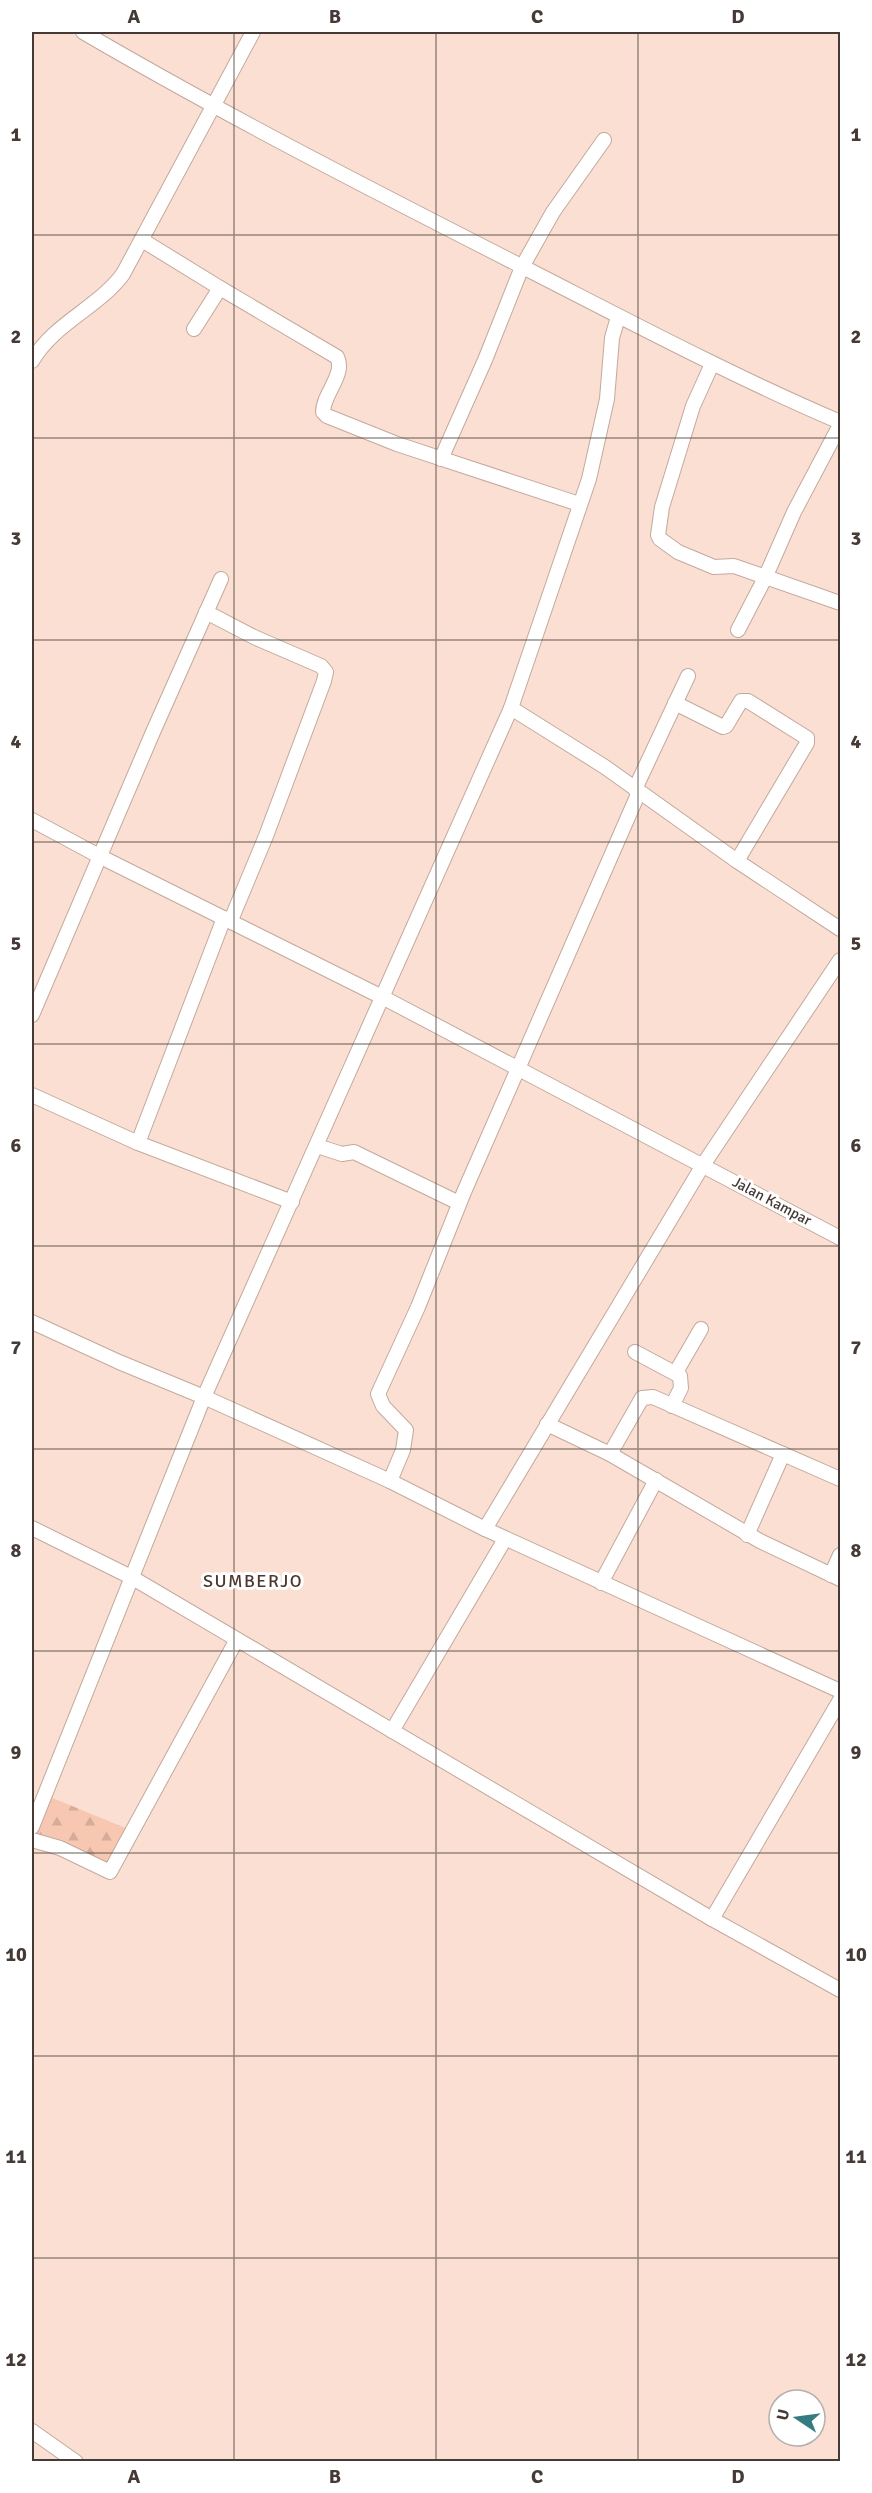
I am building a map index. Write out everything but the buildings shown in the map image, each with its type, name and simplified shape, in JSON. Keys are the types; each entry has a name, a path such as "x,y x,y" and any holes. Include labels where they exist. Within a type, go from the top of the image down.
{"street":[{"path":"83,32 213,105 618,317 758,387 840,423 794,512 765,578 738,630"},
{"path":"32,360 45,340 117,283 253,32"},
{"path":"441,459 485,360 522,267 553,212 604,140"},
{"path":"142,240 337,357 339,370 323,404 324,414 441,459 579,504"},
{"path":"194,329 220,288"},
{"path":"32,1827 204,1397 384,998 511,708 589,479 607,399 610,351 618,317"},
{"path":"712,364 693,406 662,507 658,535 665,544 678,552 714,567 734,566 840,603"},
{"path":"32,1015 221,579"},
{"path":"138,1143 227,919 266,836 326,672 321,666 254,637 206,612"},
{"path":"390,1481 403,1450 406,1430 383,1406 378,1394 418,1307 459,1203 688,676"},
{"path":"675,703 723,727 726,726 741,701 748,701 807,738 807,743 737,861"},
{"path":"511,708 840,929"},
{"name":"Jalan Kampar","path":"32,819 99,856 518,1067 840,1238"},
{"path":"485,1529 703,1165 840,960"},
{"path":"32,1095 138,1143 292,1202"},
{"path":"317,1146 342,1154 350,1152 359,1154 459,1203"},
{"path":"32,1322 390,1481 505,1539 840,1691"},
{"path":"676,1372 701,1329"},
{"path":"635,1352 676,1372 682,1380 681,1388 672,1406"},
{"path":"610,1454 642,1398 653,1397 840,1479"},
{"path":"546,1424 610,1454 747,1535 836,1577 840,1555"},
{"path":"747,1535 783,1454"},
{"path":"601,1583 656,1480"},
{"path":"32,1528 131,1577 236,1641 712,1919 840,1990"},
{"path":"392,1731 505,1539"},
{"path":"32,1840 60,1848 110,1872 236,1641"},
{"path":"712,1919 840,1700"},
{"path":"32,2431 76,2462"}],"green space":[{"path":"50,1797 128,1829 110,1867 33,1838"}],"district":[{"name":"SUMBERJO","path":"253,1581"}]}
